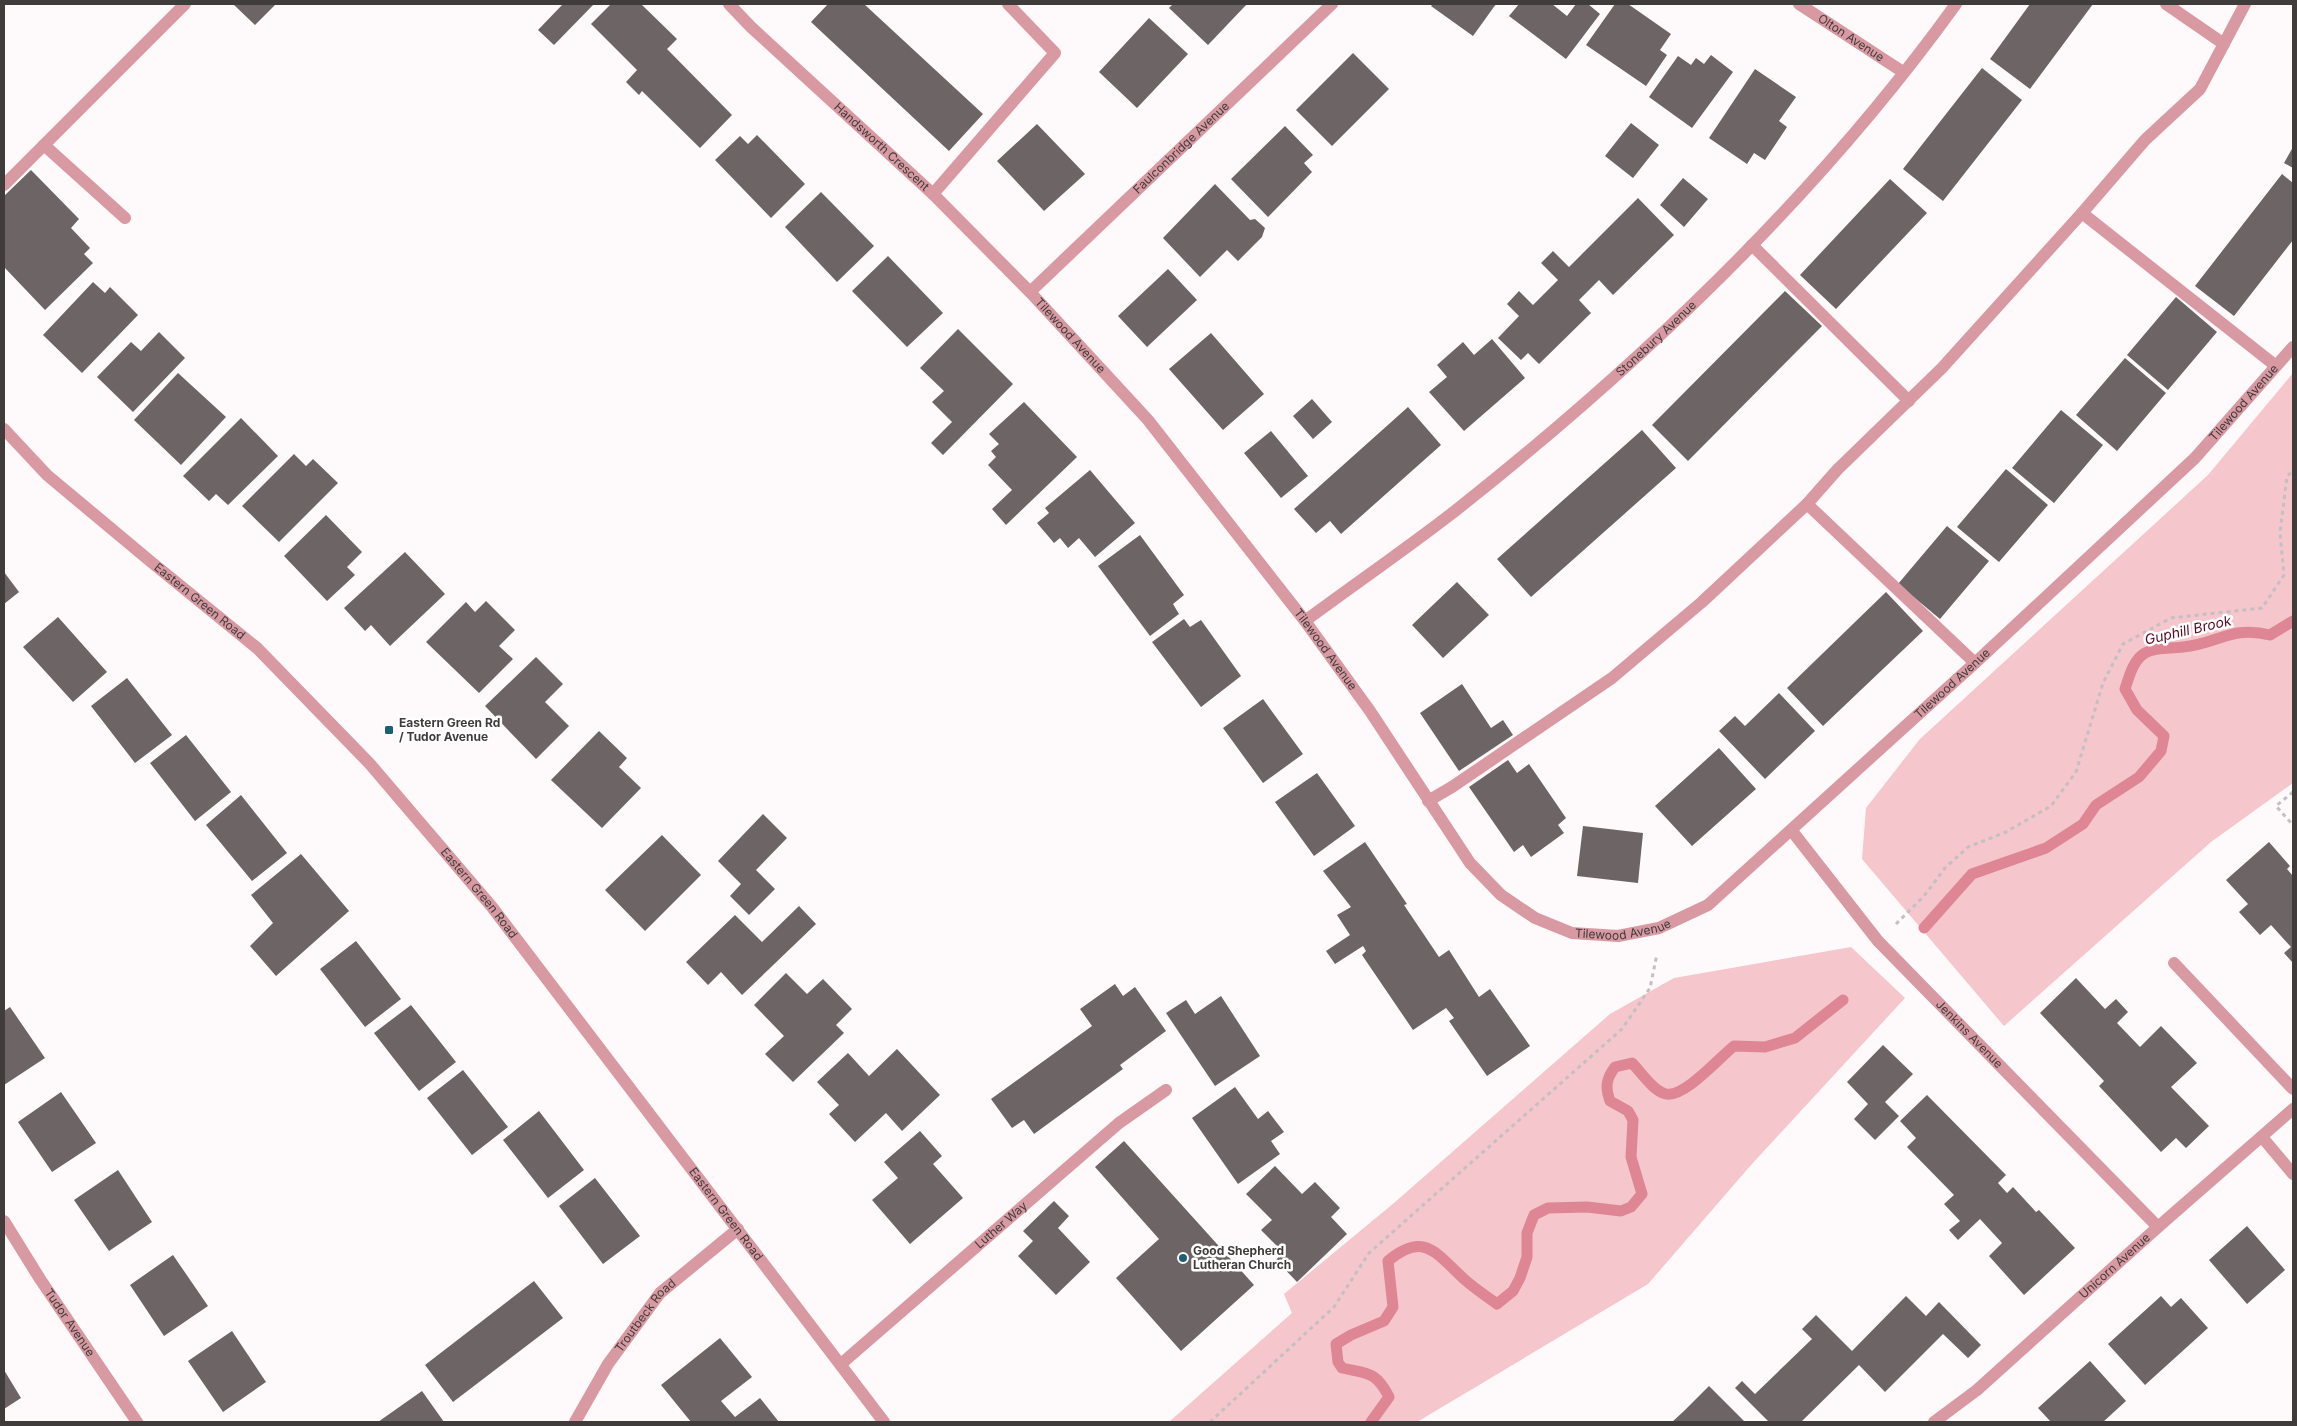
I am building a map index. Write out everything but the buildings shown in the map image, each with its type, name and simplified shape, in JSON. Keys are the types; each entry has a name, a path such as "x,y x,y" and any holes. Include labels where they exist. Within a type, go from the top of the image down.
{"street":[{"path":"4,185 185,4"},
{"name":"Handsworth Crescent","path":"729,4 751,27 932,194 1030,292"},
{"path":"932,194 1055,53 1008,4"},
{"name":"Faulconbridge Avenue","path":"1030,292 1332,4"},
{"name":"Olton Avenue","path":"1800,4 1903,72"},
{"name":"Stonebury Avenue","path":"1305,621 1454,511 1597,392 1752,245 1822,171 1956,4"},
{"path":"2166,4 2224,44"},
{"path":"1428,801 1452,787 1612,678 1702,602 1807,504 1837,470 1909,401 1981,326 2082,214 2145,140 2200,89 2245,4"},
{"path":"44,145 125,218"},
{"path":"2082,214 2276,366"},
{"path":"1752,245 1909,401"},
{"name":"Tilewood Avenue","path":"1030,292 1148,420 1305,621 1370,711 1470,863 1501,895 1535,918 1572,933 1618,936 1659,928 1708,906 1975,663 2195,458 2293,347"},
{"name":"Eastern Green Road","path":"4,429 47,475 257,648 370,764 492,907 884,1422"},
{"path":"1807,504 1975,663"},
{"name":"Jenkins Avenue","path":"1792,830 1878,941 1909,970 2158,1226"},
{"path":"2174,963 2293,1089"},
{"name":"Luther Way","path":"841,1364 1119,1123 1166,1090"},
{"name":"Unicorn Avenue","path":"1934,1422 1977,1390 2158,1226 2262,1138 2293,1109"},
{"path":"2262,1138 2293,1174"},
{"name":"Tudor Avenue","path":"4,1221 40,1279 137,1422"},
{"name":"Troutbeck Road","path":"575,1422 608,1364 660,1293 738,1229"}],"path":[{"path":"1878,941 1924,896 1945,868 1968,848 2006,832 2051,806 2076,772 2103,682 2123,644 2171,618 2262,608 2284,575 2280,533 2287,476 2293,471"},
{"path":"2293,792 2276,806 2293,825"},
{"path":"1210,1422 1334,1307 1369,1253 1622,1029 1650,988 1658,956 1651,929"}],"shaded area":[{"path":"2293,373 2293,783 2211,842 2004,1026 1862,859 1866,808 1920,739 2208,475"},
{"path":"1851,947 1905,998 1751,1165 1648,1284 1417,1422 1169,1422 1292,1313 1284,1294 1394,1203 1610,1014 1674,978"}],"waterway":[{"name":"Guphill Brook","path":"1924,928 1972,874 2046,848 2083,824 2096,805 2139,777 2161,751 2164,736 2137,710 2125,689 2132,669 2141,656 2154,649 2195,645 2245,632 2270,635 2293,621"},
{"name":"Guphill Brook","path":"1371,1422 1389,1397 1380,1382 1375,1378 1365,1373 1342,1368 1338,1362 1336,1344 1351,1335 1384,1321 1393,1307 1388,1261 1411,1247 1429,1249 1472,1286 1497,1304 1513,1291 1520,1278 1527,1257 1527,1233 1534,1215 1548,1208 1587,1207 1621,1211 1631,1207 1642,1194 1631,1157 1633,1120 1628,1111 1610,1101 1607,1091 1608,1079 1615,1067 1632,1063 1656,1089 1666,1094 1673,1094 1691,1084 1734,1046 1765,1047 1795,1038 1843,1000"}],"place":[{"name":"Eastern Green Rd / Tudor Avenue","path":"389,730"},
{"name":"Good Shepherd Lutheran Church","path":"1183,1258"}]}
